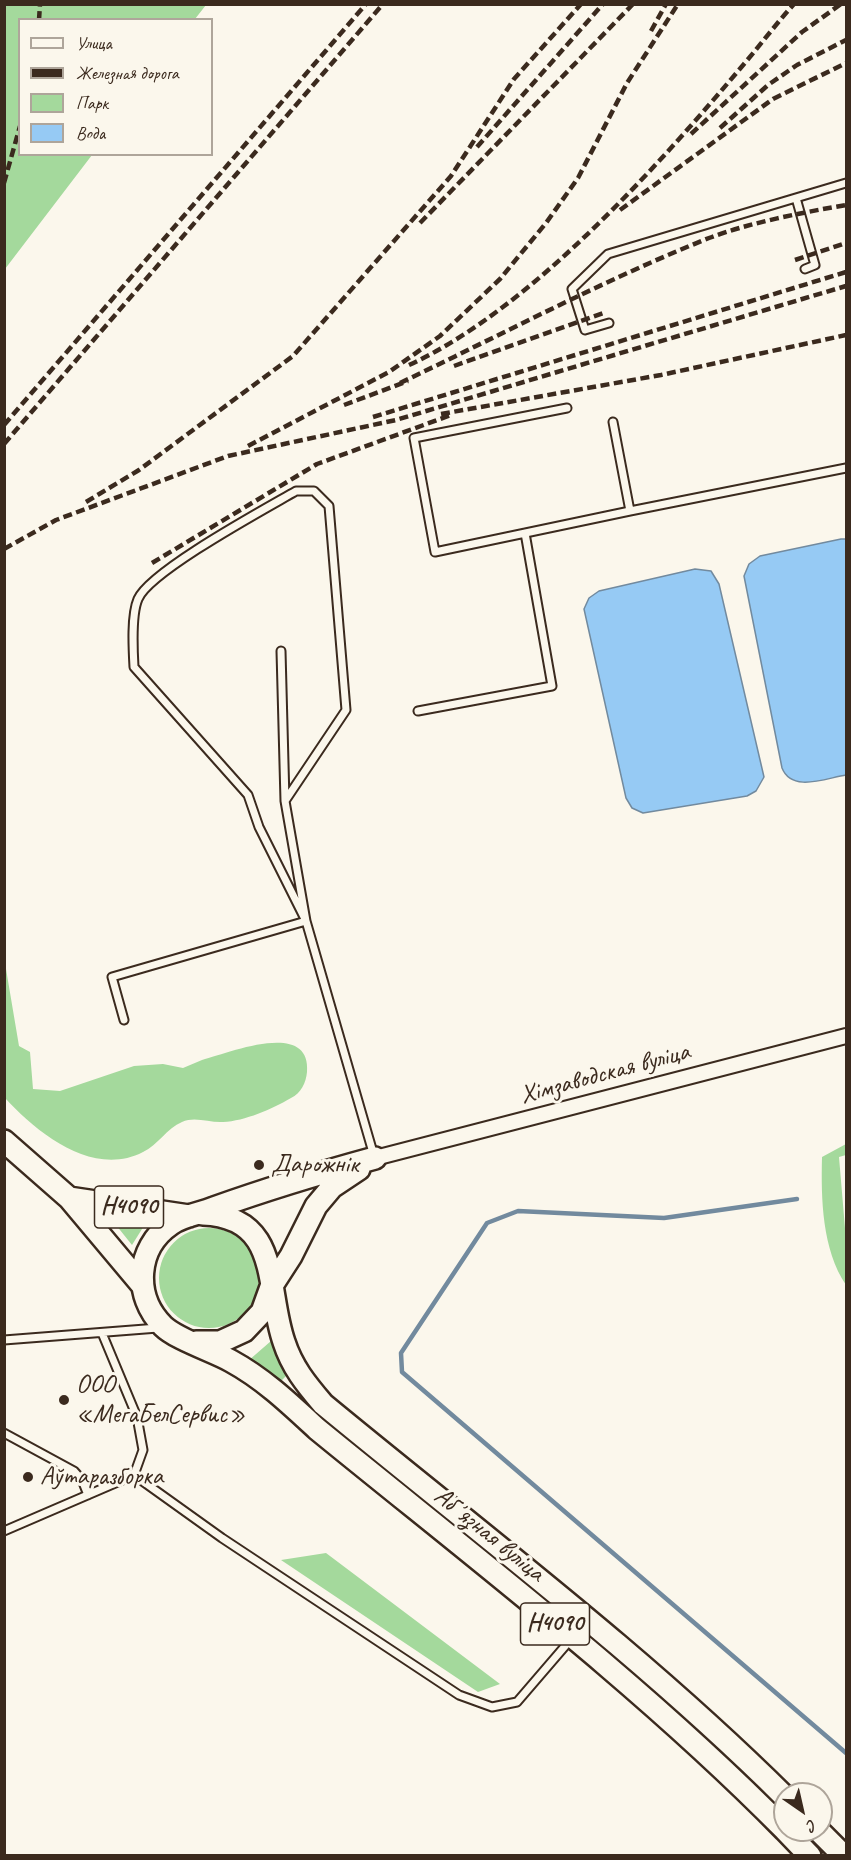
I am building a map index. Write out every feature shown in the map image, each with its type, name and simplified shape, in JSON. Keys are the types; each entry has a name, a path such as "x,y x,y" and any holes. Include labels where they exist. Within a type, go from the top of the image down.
{"main road":[{"name":"Н4090","path":"4,1141 69,1198 142,1285"},
{"path":"194,1215 267,1189 375,1158"},
{"path":"271,1287 291,1256 316,1206 332,1187 375,1158"},
{"name":"Н4090","path":"69,1198 194,1215 219,1214 237,1221 253,1233 267,1258 271,1287 262,1312 244,1331 220,1342 194,1342 177,1336 164,1327 148,1308 142,1285 142,1267 148,1250 158,1234 172,1223 194,1215"},
{"name":"Абʼязная вуліца","path":"271,1287 283,1341 295,1372 322,1404 554,1592 740,1752 773,1785"},
{"name":"Абʼязная вуліца","path":"194,1342 234,1362 277,1391 317,1429 567,1634 707,1754 773,1818"},
{"name":"Абʼязная вуліца","path":"797,1842 810,1856"},
{"path":"830,1842 844,1856"}],"street":[{"name":"Хімзаводская вуліца","path":"375,1158 846,1036"}],"lane":[{"path":"609,323 585,330 572,289 608,254 846,183"},
{"path":"796,198 815,265 805,268"},
{"path":"567,408 414,438 435,552 846,468"},
{"path":"613,422 630,511"},
{"path":"285,801 346,710 329,506 314,491 296,491 166,569 138,598 132,644 134,667 248,795 259,827 306,921"},
{"path":"418,711 552,686 525,533"},
{"path":"281,651 285,801 306,921 375,1158"},
{"path":"124,1020 112,977 306,921"},
{"path":"4,1340 164,1327"},
{"path":"4,1531 134,1475 143,1450 137,1418 102,1333"},
{"path":"4,1433 74,1471 82,1480 88,1495"},
{"path":"134,1475 222,1538 459,1695 492,1707 517,1701 566,1645"}],"green space":[{"path":"5,4 206,5 196,18 18,18 18,156 91,156 5,269"},
{"path":"5,963 19,1046 30,1052 33,1089 60,1091 134,1066 163,1064 183,1068 248,1047 283,1043 296,1047 305,1056 307,1072 304,1084 295,1096 249,1117 223,1122 187,1120 182,1122 148,1149 124,1159 86,1156 67,1148 33,1125 5,1098"},
{"path":"846,1144 846,1155 839,1157 846,1240 846,1285 832,1256 828,1240 823,1206 822,1157"},
{"path":"104,1210 147,1221 132,1245"},
{"path":"209,1228 228,1232 244,1243 255,1259 259,1278 255,1297 244,1313 228,1324 209,1328 190,1324 174,1313 163,1297 159,1278 163,1259 174,1243 190,1232"},
{"path":"271,1341 287,1375 280,1382 248,1361"},
{"path":"307,1400 509,1564 750,1773 773,1797 773,1804 716,1747 305,1405"},
{"path":"326,1553 500,1684 478,1692 281,1560"}],"water":[{"path":"846,539 846,775 820,781 801,782 787,776 782,768 744,576 749,564 760,556"},
{"path":"695,569 711,571 719,584 764,777 756,791 747,796 643,813 632,808 626,798 584,609 589,598 599,591"}],"waterway":[{"path":"797,1199 664,1218 518,1211 487,1223 401,1353 402,1372 846,1753"}],"railway":[{"path":"39,18 40,4"},
{"path":"4,425 366,4"},
{"path":"4,444 383,4"},
{"path":"86,502 139,470 293,356 451,176 514,79 581,4"},
{"path":"477,147 603,4"},
{"path":"420,223 633,4"},
{"path":"651,31 666,4"},
{"path":"248,446 389,372 440,336 500,279 546,223 578,178 627,83 678,4"},
{"path":"409,365 455,340 501,309 590,232 673,146 794,4"},
{"path":"691,134 802,32 841,4"},
{"path":"720,128 768,85 797,65 846,40"},
{"path":"620,210 773,99 846,63"},
{"path":"4,183 18,133"},
{"path":"400,383 592,289 709,238 759,223 846,205"},
{"path":"795,260 846,243"},
{"path":"373,417 846,272"},
{"path":"4,549 56,520 228,456 396,420 846,286"},
{"path":"454,366 606,312"},
{"path":"441,414 661,375 846,335"},
{"path":"344,405 408,381"},
{"path":"152,563 317,464 451,415"}],"place":[{"name":"Дарожнік","path":"259,1165"},
{"name":"ООО «МегаБелСервис»","path":"64,1400"},
{"name":"Аўтаразборка","path":"28,1477"}]}
